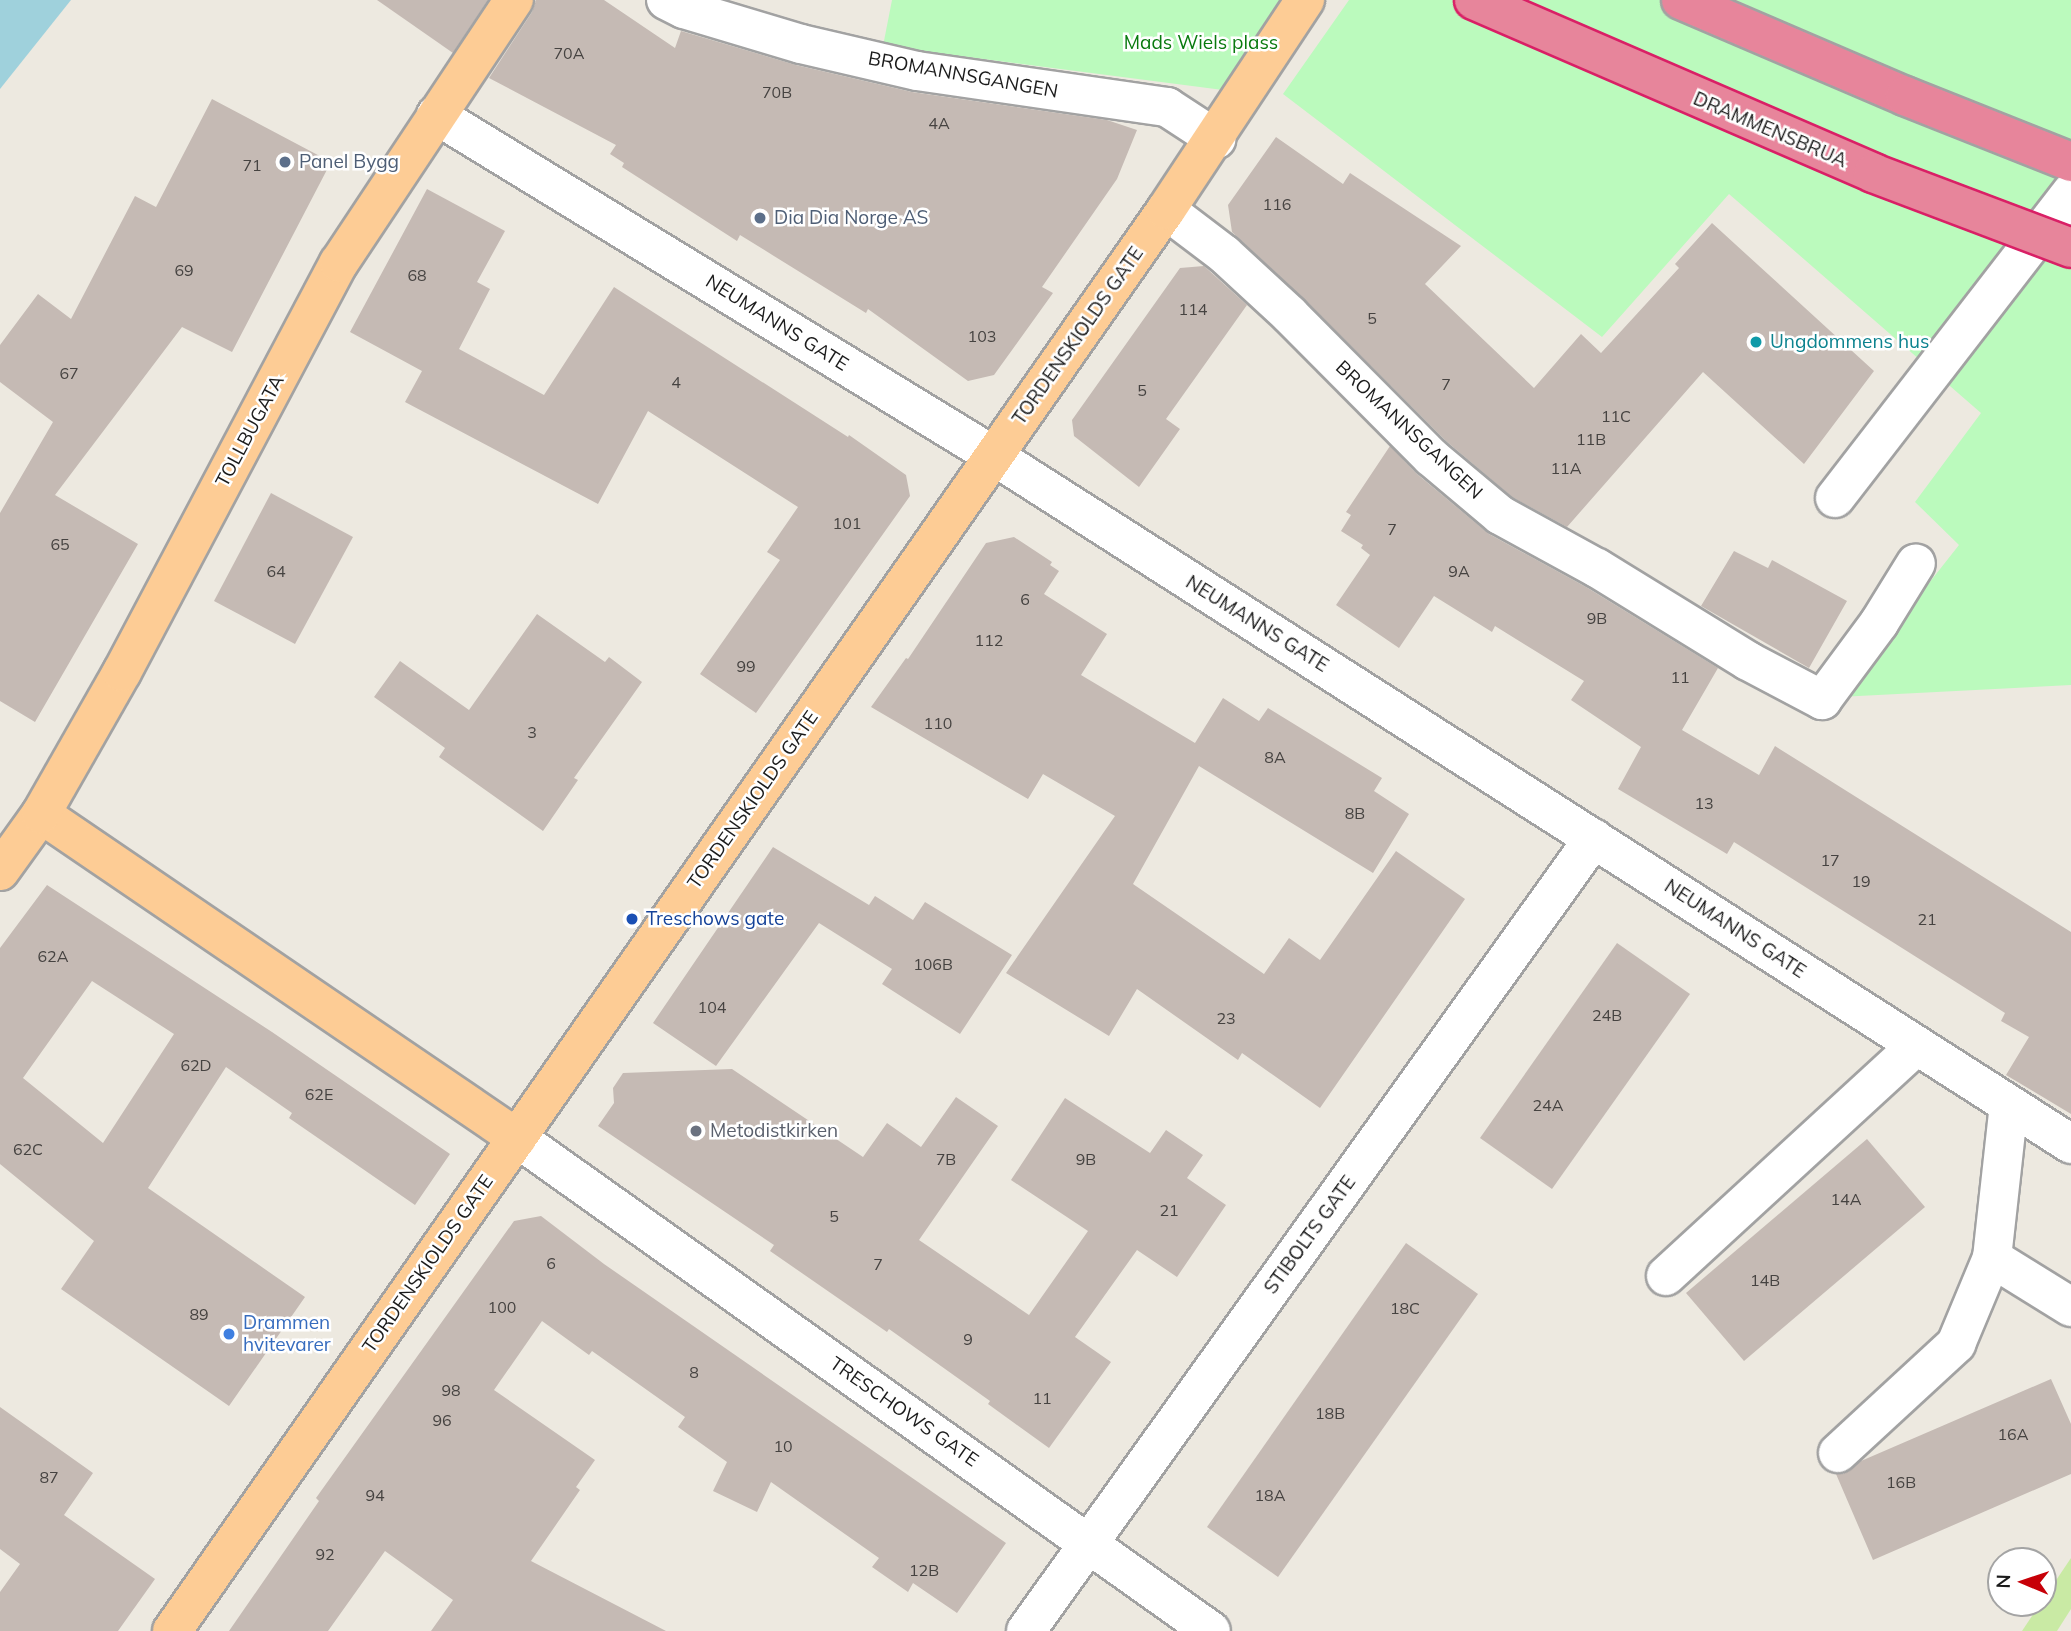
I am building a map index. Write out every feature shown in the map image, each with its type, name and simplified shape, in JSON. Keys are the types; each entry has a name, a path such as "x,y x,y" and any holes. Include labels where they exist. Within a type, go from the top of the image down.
{"highway":[{"name":"DRAMMENSBRUA","path":"1474,0 1873,173 2071,248"},
{"path":"1681,0 1905,96 2071,162"}],"main road":[{"name":"TOLLBUGATA","path":"0,871 41,814 122,672 339,263 514,0"},
{"name":"TORDENSKIOLDS GATE","path":"172,1631 1216,139 1305,0"},
{"name":"TRESCHOWS GATE","path":"41,814 516,1138"}],"street":[{"name":"BROMANNSGANGEN","path":"666,0 684,9 801,44 917,71 1167,107 1216,139"},
{"name":"NEUMANNS GATE","path":"436,115 994,456 2071,1144"},
{"path":"1835,498 2071,193"},
{"name":"BROMANNSGANGEN","path":"1166,210 1224,254 1290,315 1432,457 1500,515 1597,568 1748,661 1822,700 1880,623 1916,563"},
{"name":"STIBOLTS GATE","path":"1026,1631 1594,838"},
{"path":"1666,1276 1916,1046"},
{"path":"1838,1454 1956,1344 1992,1258 2009,1105"},
{"name":"TRESCHOWS GATE","path":"516,1138 1211,1631"},
{"path":"1992,1258 2071,1307"}],"green space":[{"name":"Mads Wiels plass","path":"892,0 1281,0 1223,90 883,46"},
{"path":"1349,0 2071,0 2071,685 1839,697 1959,545 1915,502 1981,413 1729,194 1602,337 1283,94"},
{"path":"2071,1558 2071,1609 2057,1631 2022,1631 2031,1617 2057,1617 2057,1579"}],"water":[{"path":"0,0 71,0 0,89"}],"building":[{"path":"377,0 488,0 453,53"},
{"path":"536,0 604,0 675,48 681,31 796,65 912,92 1107,120 1137,130 1117,179 1042,287 1053,293 994,375 968,381 868,309 866,313 740,235 737,241 622,167 624,163 610,154 616,145 489,78 532,12"},
{"path":"212,99 331,162 232,352 182,327 55,495 138,544 35,722 0,701 0,513 53,422 0,382 0,345 38,294 71,319 135,196 156,207"},
{"path":"1276,137 1343,184 1350,173 1461,246 1425,284 1534,388 1581,334 1601,353 1679,268 1675,264 1712,223 1874,371 1804,464 1703,372 1567,527 1512,497 1446,441 1305,300 1232,232 1228,205"},
{"path":"427,189 505,231 477,282 490,289 459,349 544,395 614,287 848,437 849,435 906,475 910,496 756,713 700,674 780,560 767,552 798,507 648,411 598,504 405,402 422,371 350,332"},
{"path":"1204,266 1247,305 1166,419 1180,429 1139,487 1074,436 1072,420 1180,268"},
{"path":"1390,446 1417,474 1489,534 1586,587 1718,668 1682,730 1759,775 1775,746 2071,932 2071,1114 2006,1075 2029,1037 2001,1021 2005,1013 1734,842 1727,854 1618,789 1641,747 1571,700 1584,681 1495,626 1492,632 1434,596 1399,648 1336,605 1370,555 1361,548 1363,545 1341,531 1351,515 1346,512"},
{"path":"271,493 353,537 295,644 214,601"},
{"path":"1014,537 1052,562 1050,565 1059,571 1044,594 1107,634 1081,675 1195,743 1223,698 1259,721 1268,708 1382,778 1374,791 1409,814 1373,873 1199,766 1133,884 1264,974 1289,938 1320,960 1396,851 1465,899 1320,1108 1242,1053 1238,1060 1137,989 1109,1036 1006,973 1115,816 1043,774 1028,799 871,707 906,658 908,659 986,543"},
{"path":"1734,551 1768,568 1772,560 1847,601 1809,668 1701,606"},
{"path":"537,614 605,662 609,657 642,682 574,778 578,780 543,831 439,757 445,748 374,697 400,661 469,710"},
{"path":"773,847 869,905 875,896 913,920 925,902 1012,955 960,1034 882,984 892,969 819,923 716,1066 653,1023"},
{"path":"47,885 272,1032 450,1154 415,1205 289,1118 292,1113 226,1067 148,1188 305,1297 229,1406 61,1289 94,1241 0,1164 0,948","holes":["92,981 174,1034 103,1143 23,1078"]},
{"path":"1617,943 1690,994 1552,1189 1480,1138"},
{"path":"732,1069 863,1157 887,1123 921,1147 956,1097 998,1126 919,1240 1029,1315 1088,1231 1011,1180 1065,1098 1150,1153 1166,1130 1203,1155 1187,1178 1226,1205 1177,1277 1137,1250 1075,1337 1111,1362 1049,1448 988,1404 990,1401 889,1329 887,1332 770,1251 774,1245 598,1126 614,1103 613,1088 623,1073"},
{"path":"1867,1139 1925,1207 1744,1361 1686,1293"},
{"path":"541,1216 604,1264 1006,1543 957,1613 913,1583 908,1592 872,1567 879,1558 771,1482 757,1512 713,1491 727,1462 678,1427 685,1417 592,1351 589,1355 542,1321 494,1390 595,1460 576,1487 580,1490 531,1561 666,1631 431,1631 453,1600 385,1551 328,1631 229,1631 319,1501 316,1498 514,1221"},
{"path":"1406,1243 1478,1294 1278,1577 1207,1527"},
{"path":"2051,1379 2071,1424 2071,1474 1873,1560 1836,1474 1843,1474 1861,1461"},
{"path":"0,1407 93,1473 64,1515 155,1579 118,1631 0,1631 0,1592 20,1564 0,1549"}],"place":[{"name":"Panel Bygg","path":"285,162"},
{"name":"Dia Dia Norge AS","path":"760,218"},
{"name":"Ungdommens hus","path":"1756,342"},
{"name":"Treschows gate","path":"632,919"},
{"name":"Metodistkirken","path":"696,1131"},
{"name":"Drammen hvitevarer","path":"229,1334"}]}
